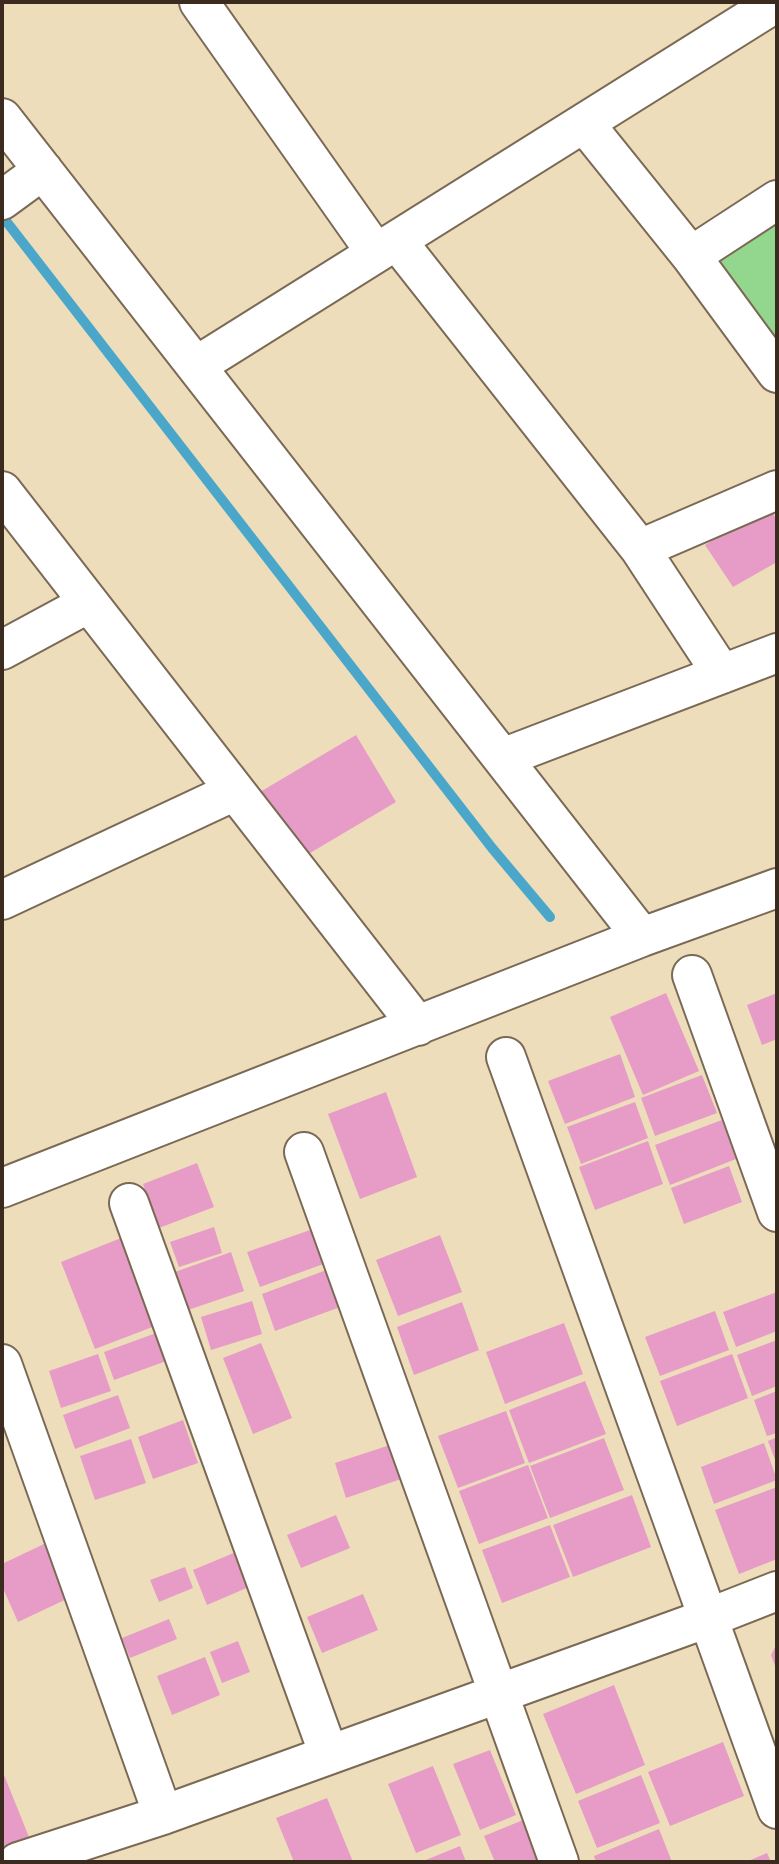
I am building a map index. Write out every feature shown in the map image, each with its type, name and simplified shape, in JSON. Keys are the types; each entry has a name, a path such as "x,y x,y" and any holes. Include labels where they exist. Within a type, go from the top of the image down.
{"street":[{"path":"199,2 387,247 640,549 722,674"},
{"path":"196,366 777,2"},
{"path":"2,118 642,937"},
{"path":"584,123 691,256 777,373"},
{"path":"2,200 43,170"},
{"path":"691,256 777,200"},
{"path":"640,549 777,490"},
{"path":"2,491 418,1026"},
{"path":"2,650 89,603"},
{"path":"502,758 777,653"},
{"path":"2,900 235,791"},
{"path":"2,1188 642,937 777,888"},
{"path":"692,975 777,1212"},
{"path":"506,1057 777,1809"},
{"path":"304,1152 559,1862"},
{"path":"129,1203 329,1755"},
{"path":"2,1364 15,1445 163,1815"},
{"path":"18,1862 163,1815 777,1591"}],"green space":[{"path":"777,218 777,343 715,259"}],"building":[{"path":"768,505 777,520 777,562 733,587 705,545"},
{"path":"356,735 396,802 300,859 260,792"},
{"path":"666,993 699,1071 643,1095 610,1017"},
{"path":"777,993 777,1039 762,1045 747,1005"},
{"path":"620,1054 635,1097 565,1124 548,1081"},
{"path":"702,1075 717,1113 655,1136 641,1098"},
{"path":"386,1092 417,1177 360,1199 328,1114"},
{"path":"635,1102 648,1138 581,1164 567,1127"},
{"path":"722,1120 736,1159 670,1185 655,1145"},
{"path":"648,1141 663,1184 595,1210 579,1167"},
{"path":"197,1163 214,1207 159,1228 143,1184"},
{"path":"729,1166 742,1202 684,1224 671,1188"},
{"path":"214,1227 222,1253 179,1267 170,1242"},
{"path":"316,1228 329,1262 260,1287 247,1252"},
{"path":"440,1235 462,1292 398,1316 376,1260"},
{"path":"121,1238 155,1326 95,1349 61,1262"},
{"path":"231,1252 244,1291 188,1310 175,1272"},
{"path":"329,1269 343,1306 275,1331 262,1294"},
{"path":"777,1292 777,1331 736,1347 723,1312"},
{"path":"252,1301 262,1334 211,1350 201,1317"},
{"path":"462,1302 479,1350 414,1375 397,1327"},
{"path":"715,1311 729,1350 660,1376 645,1337"},
{"path":"564,1323 583,1374 505,1404 486,1352"},
{"path":"170,1328 180,1356 114,1380 104,1352"},
{"path":"777,1340 777,1386 752,1396 737,1355"},
{"path":"261,1343 292,1418 253,1434 223,1358"},
{"path":"98,1354 111,1391 61,1408 49,1371"},
{"path":"732,1354 748,1398 677,1426 660,1381"},
{"path":"585,1381 606,1434 529,1463 509,1410"},
{"path":"777,1391 777,1433 767,1436 754,1400"},
{"path":"118,1395 130,1428 75,1449 63,1415"},
{"path":"506,1411 525,1463 458,1488 438,1436"},
{"path":"183,1420 198,1463 153,1479 138,1437"},
{"path":"777,1437 777,1465 768,1441"},
{"path":"604,1438 624,1490 550,1518 530,1466"},
{"path":"131,1439 146,1483 95,1500 80,1456"},
{"path":"764,1443 777,1480 714,1504 701,1467"},
{"path":"390,1445 401,1479 346,1498 335,1463"},
{"path":"528,1465 548,1518 479,1544 459,1491"},
{"path":"777,1487 777,1559 739,1574 715,1510"},
{"path":"632,1495 651,1547 573,1577 553,1525"},
{"path":"336,1515 350,1548 301,1568 287,1535"},
{"path":"550,1525 570,1577 502,1603 482,1550"},
{"path":"46,1543 71,1597 18,1622 2,1586 2,1564"},
{"path":"236,1552 249,1587 207,1605 193,1570"},
{"path":"185,1567 193,1588 159,1602 150,1580"},
{"path":"363,1594 378,1630 322,1653 307,1617"},
{"path":"169,1619 177,1639 130,1658 122,1638"},
{"path":"238,1641 250,1672 222,1683 210,1652"},
{"path":"777,1643 777,1671 771,1655"},
{"path":"205,1657 220,1695 172,1715 157,1676"},
{"path":"614,1685 645,1765 576,1794 543,1714"},
{"path":"723,1742 744,1796 670,1826 648,1772"},
{"path":"490,1750 516,1815 480,1830 453,1764"},
{"path":"433,1766 461,1835 416,1853 388,1784"},
{"path":"2,1770 31,1842 2,1853"},
{"path":"641,1775 660,1823 597,1848 578,1801"},
{"path":"327,1798 353,1862 294,1862 276,1818"},
{"path":"528,1818 546,1862 495,1862 484,1836"},
{"path":"659,1829 672,1862 596,1862 594,1856"},
{"path":"460,1846 466,1862 421,1862"},
{"path":"767,1853 771,1862 746,1862"}],"waterway":[{"path":"6,221 492,848 550,917"}]}
